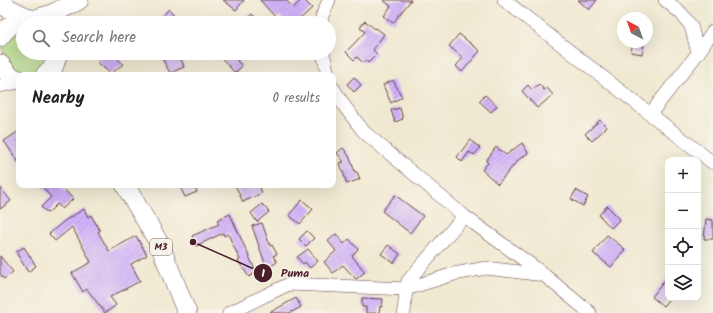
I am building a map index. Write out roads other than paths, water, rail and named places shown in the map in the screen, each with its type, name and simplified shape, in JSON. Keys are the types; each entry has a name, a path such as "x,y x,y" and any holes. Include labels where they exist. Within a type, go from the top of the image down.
{"highway":[{"path":"48,16 80,0"},
{"path":"70,16 80,0"},
{"path":"0,2 6,7 25,16"},
{"path":"0,37 10,25 16,23"},
{"path":"48,72 54,66 56,60"},
{"path":"60,60 63,72"},
{"path":"0,64 10,76 16,79"},
{"name":"M3","path":"127,188 159,243 187,313"}],"street":[{"path":"322,16 329,0"},
{"path":"504,0 713,163"},
{"path":"665,0 681,13 691,26 698,53"},
{"path":"650,114 698,53 713,31"},
{"path":"325,60 327,72"},
{"path":"0,86 16,82"},
{"path":"336,93 364,132 464,216 544,276 590,313"},
{"path":"404,313 408,281 464,216"},
{"path":"230,313 289,284 406,289 454,274 486,268 544,276"}],"place":[{"name":"Puma","path":"193,242"}]}
